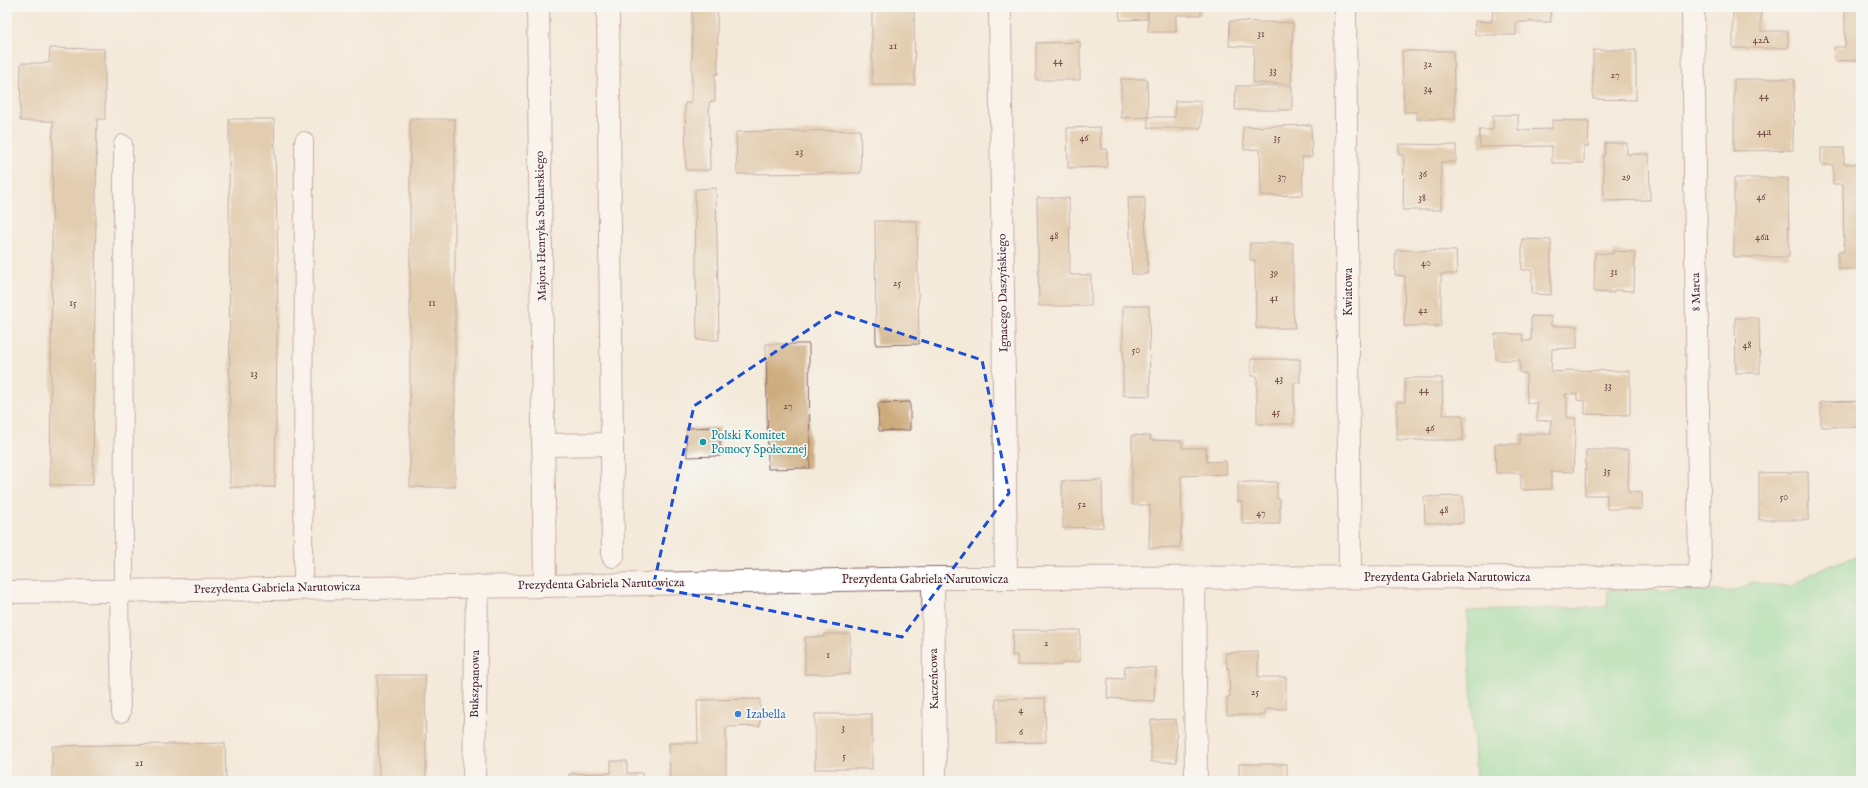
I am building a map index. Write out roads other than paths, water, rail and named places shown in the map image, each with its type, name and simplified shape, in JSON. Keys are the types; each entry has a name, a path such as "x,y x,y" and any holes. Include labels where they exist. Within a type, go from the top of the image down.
{"street":[{"name":"Majora Henryka Sucharskiego","path":"538,7 545,586"},
{"path":"608,7 614,556"},
{"name":"Ignacego Daszyńskiego","path":"1000,7 1006,578"},
{"name":"Kwiatowa","path":"1345,7 1350,577"},
{"name":"8 Marca","path":"1693,7 1700,577"},
{"path":"543,445 612,444"},
{"name":"Prezydenta Gabriela Narutowicza","path":"7,592 545,586 933,578 1700,577"},
{"name":"Kaczeńcowa","path":"933,578 935,781"},
{"path":"1194,578 1196,781"},
{"name":"Bukszpanowa","path":"474,781 476,586"}],"lane":[{"path":"302,588 304,142"},
{"path":"122,713 123,144"}],"place":[{"name":"Polski Komitet Pomocy Społecznej","path":"703,442"},
{"name":"Izabella","path":"738,714"}]}
